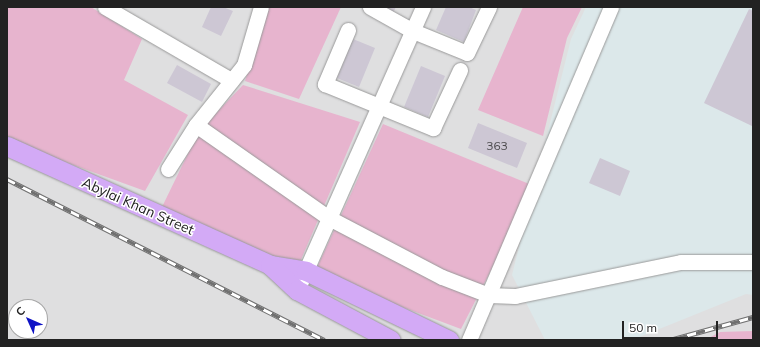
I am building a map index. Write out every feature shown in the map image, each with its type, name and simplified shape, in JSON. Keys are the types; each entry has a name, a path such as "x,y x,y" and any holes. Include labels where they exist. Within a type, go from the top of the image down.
{"main road":[{"name":"Abylai Khan Street","path":"7,146 270,265"},
{"path":"270,265 306,271 449,340"},
{"path":"270,265 297,290 391,340"}],"street":[{"path":"105,7 231,80"},
{"path":"168,169 196,125 244,65 261,7"},
{"path":"370,7 413,30 467,53 489,7"},
{"path":"297,290 423,7"},
{"path":"469,340 611,7"},
{"path":"348,30 325,84 433,128 460,70"},
{"path":"196,125 329,218 442,277 489,296 515,296 681,262 753,262"}],"shaded area":[{"path":"7,7 753,7 753,340 7,340"},
{"path":"7,7 91,7 142,39 124,80 188,115 145,191 7,141"},
{"path":"267,7 341,7 299,99 245,81"},
{"path":"523,7 582,7 567,38 543,136 478,110"},
{"path":"586,7 753,7 753,295 746,294 632,340 545,340 512,275 571,39"},
{"path":"243,85 360,122 297,269 161,209 199,131"},
{"path":"383,124 534,186 461,329 314,274"},
{"path":"753,331 753,340 705,340 720,332"}],"building":[{"path":"211,7 223,7 233,11 221,36 202,27"},
{"path":"381,7 396,7 393,13"},
{"path":"446,7 469,7 476,10 464,42 436,30"},
{"path":"749,9 753,11 752,126 704,103"},
{"path":"353,39 375,48 359,87 337,78"},
{"path":"177,65 211,84 202,102 167,83"},
{"path":"421,66 445,76 428,117 404,107"},
{"path":"478,123 527,143 517,168 468,148"},
{"path":"600,158 630,171 620,196 589,183"}],"railway":[{"path":"7,179 324,340"},
{"path":"670,340 753,317"}]}
